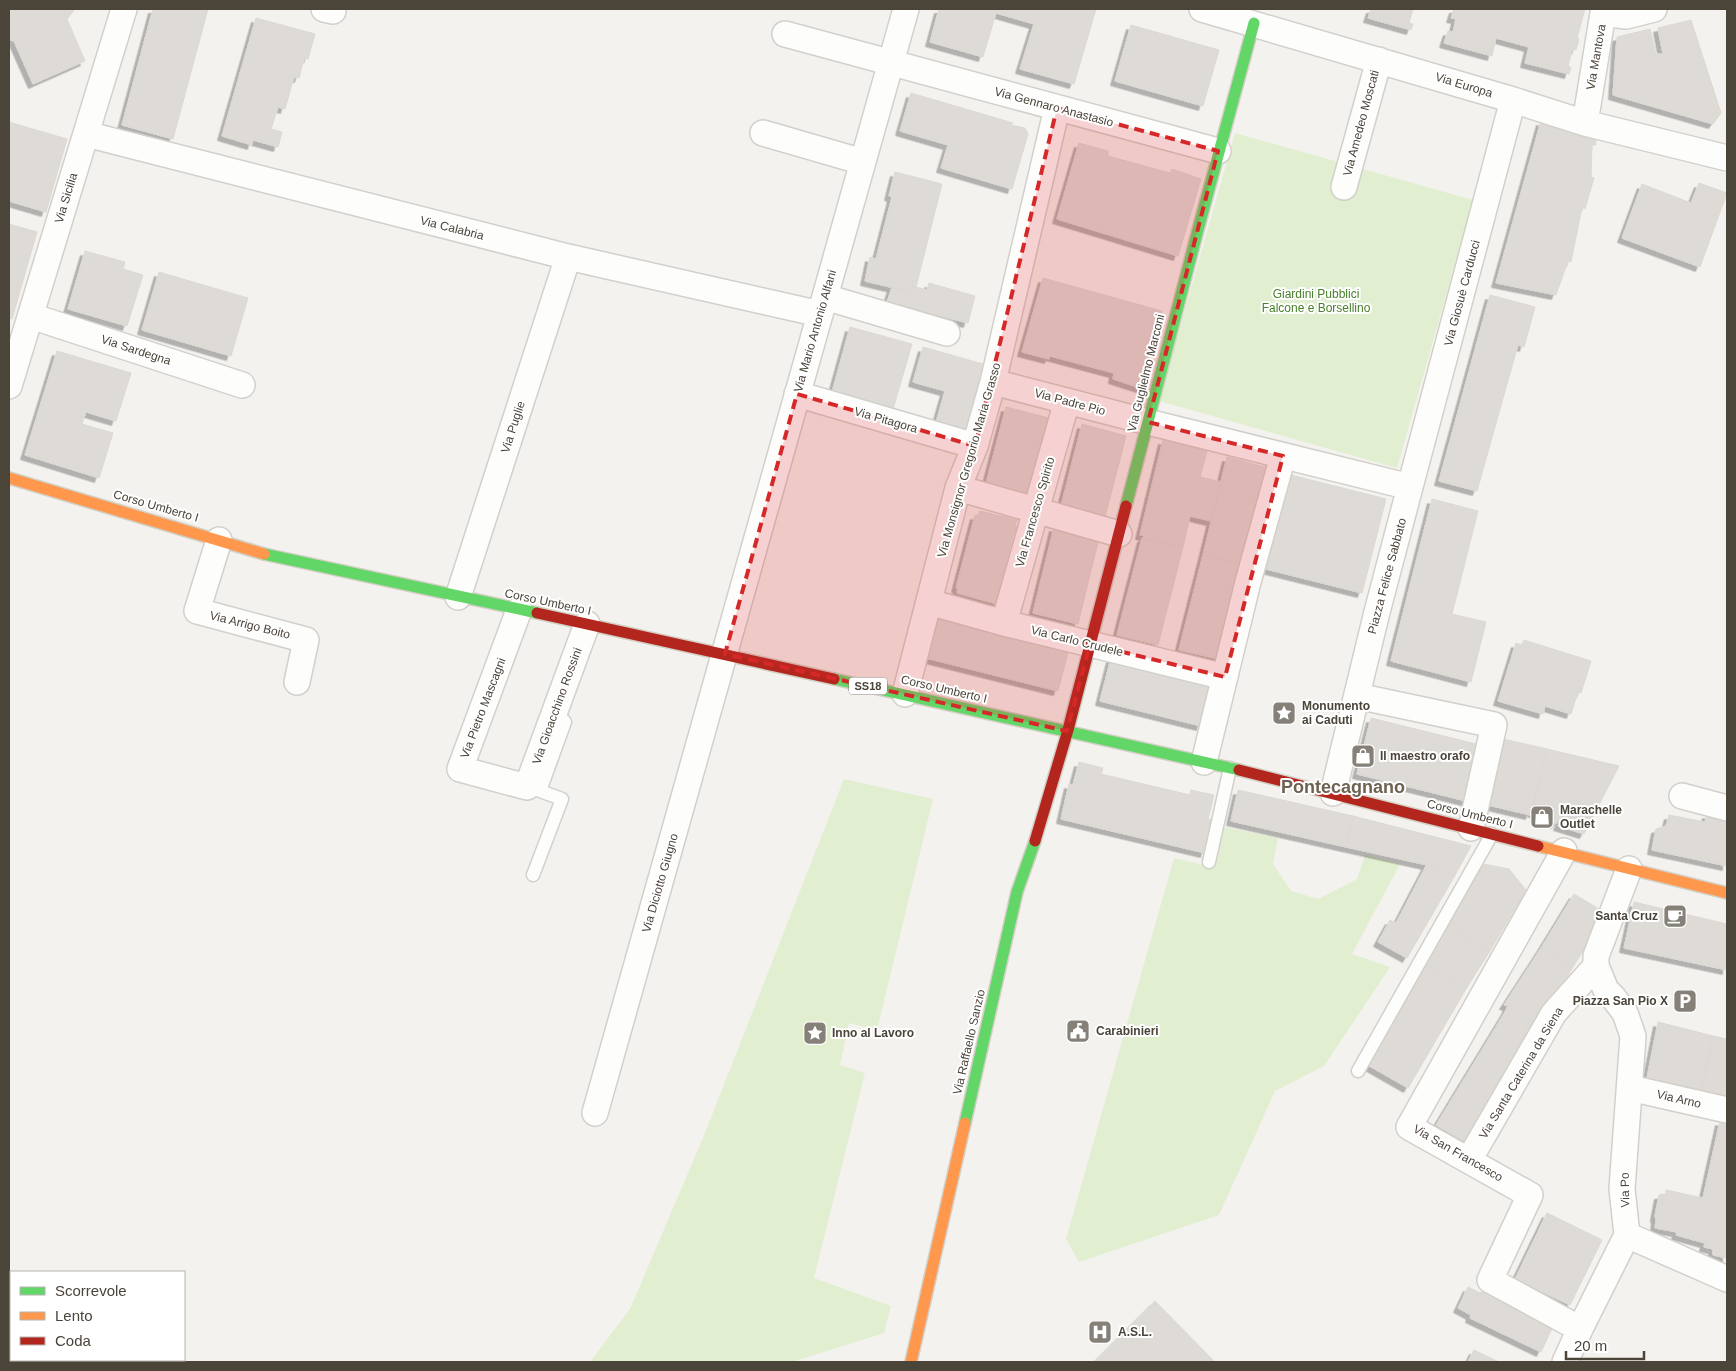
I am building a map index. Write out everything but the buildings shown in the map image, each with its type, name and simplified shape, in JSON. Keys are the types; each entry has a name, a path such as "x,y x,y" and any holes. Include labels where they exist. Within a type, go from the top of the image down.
{"main road":[{"name":"Via Guglielmo Marconi","path":"1067,730 1218,151 1254,23"},
{"name":"Corso Umberto I","path":"9,478 272,556 1067,730 1333,793 1727,893"},
{"name":"Via Raffaello Sanzio","path":"911,1362 1017,892 1036,841 1067,730"}],"street":[{"name":"Via Sicilia","path":"9,386 124,9"},
{"name":"Via Mario Antonio Alfani","path":"725,654 906,9"},
{"name":"Via Europa","path":"1202,9 1514,100 1585,123 1727,158"},
{"name":"Via Mantova","path":"1585,123 1604,12 1626,16 1654,9"},
{"name":"Via Gennaro Anastasio","path":"786,34 1218,151"},
{"name":"Via Amedeo Moscati","path":"1344,187 1378,60"},
{"name":"Via Giosuè Carducci","path":"1410,487 1514,100"},
{"name":"Via Monsignor Gregorio Maria Grasso","path":"904,694 958,488 976,446 993,382 1057,108"},
{"path":"763,133 863,162"},
{"name":"Via Calabria","path":"86,134 568,258 822,306 947,333"},
{"name":"Via Puglie","path":"458,597 568,258"},
{"name":"Via Sardegna","path":"31,316 242,385"},
{"name":"Via Padre Pio","path":"993,382 1148,422"},
{"name":"Via Pitagora","path":"797,394 976,446"},
{"name":"Via Francesco Spirito","path":"1004,623 1066,401"},
{"path":"1148,422 1410,487"},
{"path":"1204,762 1248,582 1283,456"},
{"name":"Piazza Felice Sabbato","path":"1333,793 1410,487"},
{"path":"958,488 1119,534"},
{"name":"Via Arrigo Boito","path":"219,540 197,612 306,640 297,682"},
{"name":"Via Carlo Crudele","path":"929,602 1004,623 1225,677"},
{"name":"Via Pietro Mascagni","path":"519,610 460,769 527,787"},
{"name":"Via Gioacchino Rossini","path":"527,787 587,624"},
{"name":"Via Diciotto Giugno","path":"595,1113 725,654"},
{"path":"1357,696 1494,725 1482,831"},
{"path":"1682,796 1727,808"},
{"name":"Via San Francesco","path":"1564,852 1409,1127 1530,1195 1490,1280 1580,1329"},
{"path":"1596,966 1596,956 1629,869"},
{"name":"Via Santa Caterina da Siena","path":"1469,1160 1554,1013 1596,966"},
{"name":"Via Po","path":"1596,966 1606,990 1625,1013 1633,1036 1622,1189 1627,1235"},
{"name":"Via Arno","path":"1630,1088 1727,1110"},
{"path":"1565,1362 1627,1235 1727,1279"}],"lane":[{"path":"533,875 562,800 540,791 565,722 556,711"},
{"path":"1209,862 1230,768"},
{"path":"1358,1071 1482,831"}],"highlighted area":[{"path":"1057,108 1218,151 1148,422 1283,456 1225,677 1090,644 1067,731 725,654 797,394 975,446"}],"green space":[{"name":"Giardini Pubblici Falcone e Borsellino","path":"1235,133 1473,200 1397,468 1159,401"},
{"path":"844,779 933,799 877,1030 849,1023 840,1065 865,1073 814,1278 891,1306 884,1333 792,1362 590,1362 630,1309 703,1138"},
{"path":"1213,825 1278,838 1273,864 1291,891 1318,899 1357,879 1365,855 1400,864 1352,954 1390,967 1324,1066 1275,1091 1219,1215 1079,1262 1066,1239 1174,858 1204,865"}],"traffic: fast":[{"path":"1126,506 1254,23"},
{"path":"264,554 537,613"},
{"path":"834,679 1239,770"},
{"path":"965,1123 1017,892 1035,841"}],"traffic: slow":[{"path":"9,478 264,554"},
{"path":"1538,846 1727,893"},
{"path":"911,1362 965,1123"}],"traffic: jam":[{"path":"1035,841 1068,730 1126,506"},
{"path":"537,613 834,679"},
{"path":"1239,770 1538,846"}],"place":[{"name":"Monumento ai Caduti","path":"1284,713"},
{"name":"Il maestro orafo","path":"1363,756"},
{"name":"Marachelle Outlet","path":"1542,817"},
{"name":"Santa Cruz","path":"1675,916"},
{"name":"Piazza San Pio X","path":"1685,1001"},
{"name":"Carabinieri","path":"1078,1031"},
{"name":"Inno al Lavoro","path":"815,1033"},
{"name":"A.S.L.","path":"1100,1332"}],"district":[{"name":"Pontecagnano","path":"1343,787"}]}
